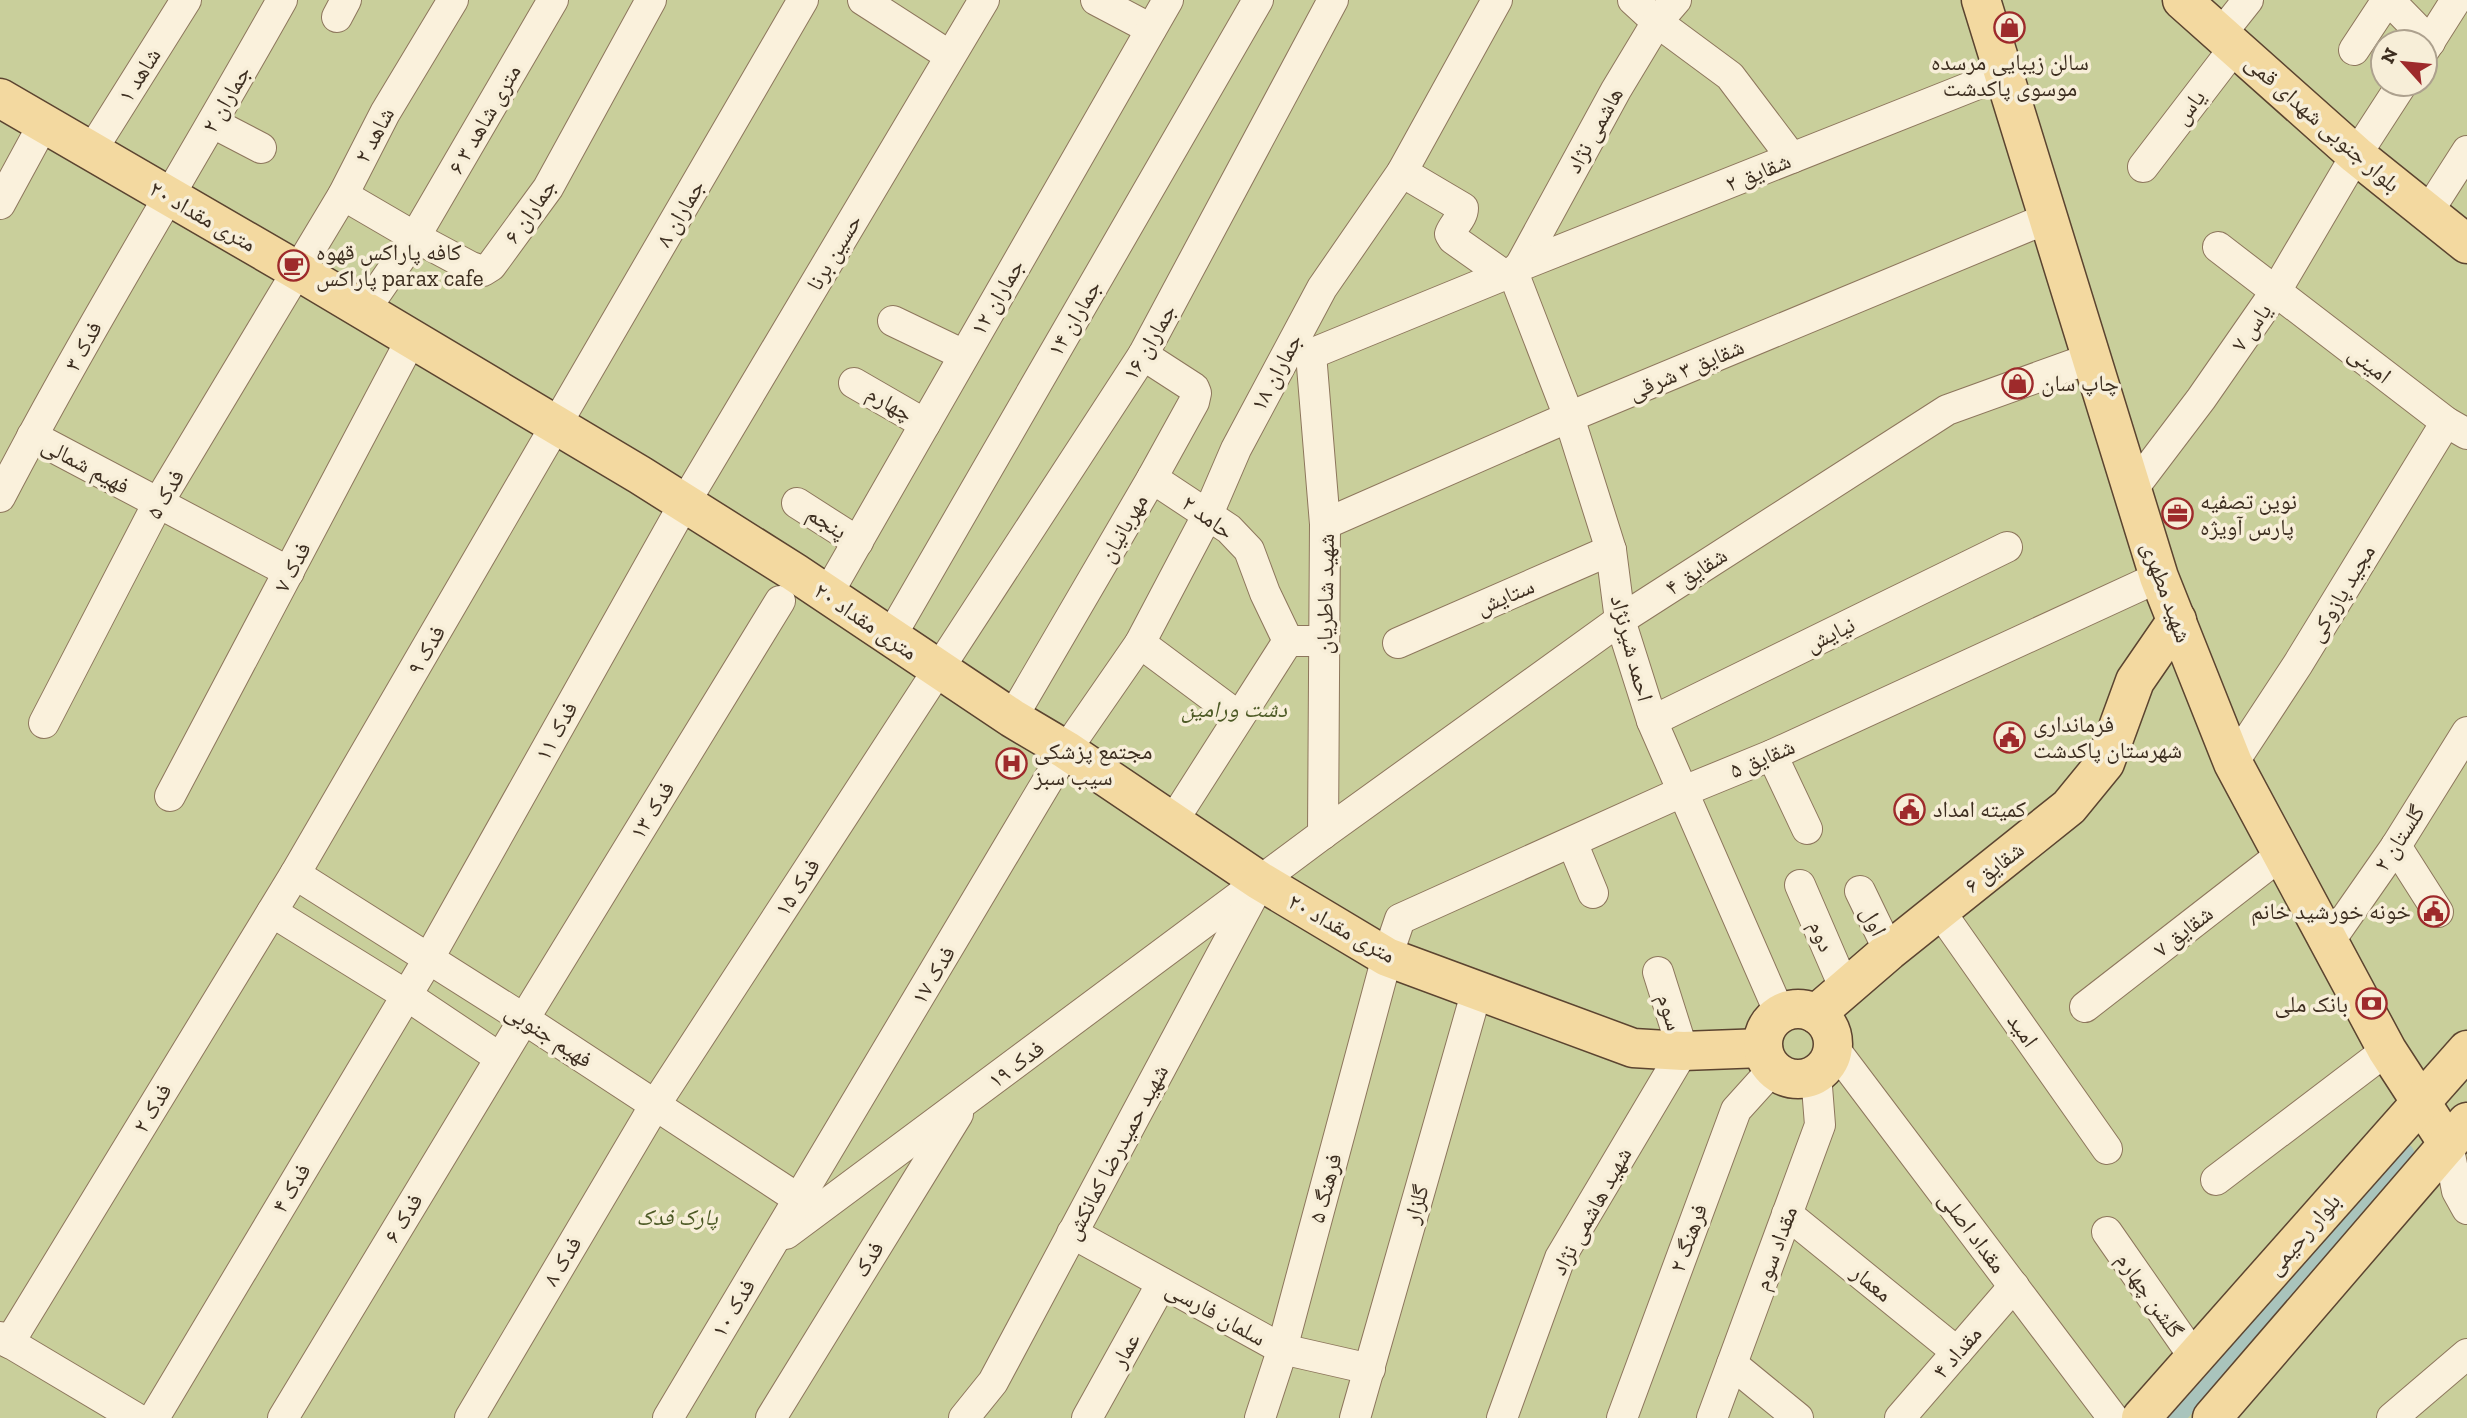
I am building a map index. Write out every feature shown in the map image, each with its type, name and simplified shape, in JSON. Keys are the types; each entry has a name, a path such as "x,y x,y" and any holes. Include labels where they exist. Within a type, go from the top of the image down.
{"main road":[{"name":"شهید مطهری","path":"1981,0 2159,577 2234,763 2387,1051 2420,1102 2461,1143"},
{"name":"بلوار جنوبی شهدای قمی","path":"2182,0 2356,155 2467,244"},
{"name":"۲۰ متری مقداد","path":"0,98 412,338 684,503 827,594 1012,718 1066,750 1260,881 1387,957 1633,1048 1768,1059 1782,1076 1793,1079 1805,1079 1811,1037"},
{"name":"شقایق ۶","path":"1768,1059 1764,1035 1770,1023 1811,1037 1844,987 2069,807 2105,763 2135,681 2177,620"},
{"name":"بلوار رحیمی","path":"2141,1418 2467,1050"},
{"path":"2212,1418 2461,1143"}],"street":[{"name":"شاهد ۱","path":"92,150 186,0"},
{"name":"جماران ۲","path":"167,196 213,123 282,0"},
{"name":"شاهد ۲","path":"298,271 343,195 385,113 453,0"},
{"name":"۶ متری شاهد ۳","path":"415,237 553,0"},
{"name":"جماران ۶","path":"415,237 471,267 483,271 491,266 548,188 651,0"},
{"name":"جماران ۸","path":"556,426 803,0"},
{"path":"863,0 950,56"},
{"name":"حسین برنا","path":"684,503 984,0"},
{"path":"1096,0 1151,29"},
{"name":"جماران ۱۲","path":"827,594 1168,0"},
{"name":"جماران ۱۴","path":"891,636 1258,0"},
{"name":"جماران ۱۶","path":"939,669 1143,355 1333,0"},
{"name":"جماران ۱۸","path":"1066,750 1140,643 1208,514 1236,449 1301,349 1322,288 1402,172 1497,0"},
{"path":"1633,0 1667,11 1730,76 1792,158"},
{"name":"یاس","path":"2143,167 2228,41 2248,0"},
{"path":"2354,50 2388,0 2412,28"},
{"path":"2438,28 2456,0"},
{"name":"هاشمی نژاد","path":"1512,271 1616,90 1667,11"},
{"name":"شقایق ۲","path":"1301,349 1512,271 2003,74"},
{"name":"یاس ۷","path":"2132,490 2201,399 2276,291 2393,98"},
{"path":"0,204 44,123"},
{"path":"213,123 261,148"},
{"path":"2428,212 2467,151"},
{"path":"1402,172 1462,208 1463,212 1451,230 1453,239 1512,271"},
{"path":"343,195 415,237 364,311"},
{"name":"فدک ۳","path":"0,497 167,196"},
{"name":"شقایق ۳ شرقی","path":"1325,524 1569,417 2048,218"},
{"name":"امینی","path":"2218,247 2456,428"},
{"name":"فدک ۵","path":"44,723 158,503 298,271"},
{"name":"احمد شیرنژاد","path":"1512,271 1569,417 1611,550 1620,620 1652,721 1684,791 1811,1037"},
{"path":"893,321 964,355"},
{"name":"فدک ۷","path":"170,796 412,338"},
{"name":"شهید شاطریان","path":"1301,349 1325,524 1323,834"},
{"name":"مهربانیان","path":"1012,718 1194,402 1194,388 1143,355"},
{"name":"شقایق ۴","path":"1260,881 1620,620 1947,410 2091,358"},
{"name":"چهارم","path":"854,383 925,424"},
{"name":"فدک ۹","path":"295,874 556,426"},
{"name":"مجید پازوکی","path":"2234,763 2456,428"},
{"name":"فهیم شمالی","path":"32,436 289,572"},
{"name":"حامد ۲","path":"1152,478 1229,529 1249,550 1265,593 1288,641"},
{"name":"فدک ۱۱","path":"429,958 684,503"},
{"name":"پنجم","path":"797,503 858,541"},
{"name":"نیایش","path":"1652,721 2007,547"},
{"name":"ستایش","path":"1398,642 1611,550"},
{"name":"شقایق ۵","path":"1387,957 1400,919 1684,791 1772,755 2159,577"},
{"name":"فدک ۱۳","path":"524,1019 780,601"},
{"path":"1173,821 1288,641 1324,641"},
{"path":"1140,643 1238,716"},
{"name":"فدک ۱۵","path":"655,1105 939,669"},
{"name":"گلستان ۲","path":"2329,942 2396,846 2467,732"},
{"name":"فدک ۱۷","path":"800,1200 1066,750"},
{"path":"1772,755 1807,829"},
{"path":"1572,842 1593,893"},
{"path":"2396,846 2438,912"},
{"name":"شقایق ۷","path":"2085,1007 2282,854"},
{"name":"فدک ۲","path":"5,1340 295,874"},
{"name":"فهیم جنوبی","path":"295,874 524,1019 800,1200"},
{"name":"فدک ۱۹","path":"771,1246 1260,881"},
{"name":"شهید حمیدرضا کمانکش","path":"964,1418 993,1382 1260,881"},
{"name":"دوم","path":"1800,885 1844,987"},
{"name":"اول","path":"1860,891 1889,951"},
{"name":"امید","path":"1939,910 2107,1149"},
{"name":"فهیم جنوبی","path":"272,912 406,995 500,1058"},
{"name":"فرهنگ ۵","path":"1260,1418 1282,1349 1387,957"},
{"name":"فدک ۴","path":"135,1417 429,958"},
{"name":"سوم","path":"1658,972 1683,1051"},
{"name":"گلزار","path":"1354,1418 1477,990"},
{"name":"فدک ۶","path":"283,1418 524,1019"},
{"name":"مقداد سوم","path":"1712,1418 1820,1125 1811,1037"},
{"name":"مقداد اصلی","path":"1811,1037 2014,1286 2113,1418"},
{"name":"شهید هاشمی نژاد","path":"1502,1418 1560,1258 1683,1051"},
{"path":"2216,1180 2387,1051"},
{"name":"فرهنگ ۲","path":"1622,1418 1736,1110 1768,1059"},
{"name":"فدک","path":"771,1418 966,1101"},
{"name":"فدک ۸","path":"470,1418 655,1105"},
{"path":"2461,1143 2457,1191 2467,1209"},
{"name":"فدک ۱۰","path":"668,1418 800,1200"},
{"name":"معمار","path":"1787,1214 1957,1352"},
{"name":"گلشن چهارم","path":"2107,1232 2194,1357"},
{"name":"سلمان فارسی","path":"1072,1233 1282,1349 1370,1369"},
{"name":"عمار","path":"1087,1418 1163,1283"},
{"name":"مقداد ۴","path":"1900,1418 2014,1286"},
{"path":"5,1340 135,1417"},
{"path":"2392,1418 2467,1354"},
{"path":"1732,1364 1798,1418"}],"green space":[{"name":"دشت ورامین","path":"0,0 2467,0 2467,1418 0,1418"}],"waterway":[{"path":"2174,1418 2404,1154"}],"place":[{"name":"سالن زیبایی مرسده موسوی پاکدشت","path":"2010,28"},
{"name":"کافه پاراکس قهوه پاراکس parax cafe","path":"293,265"},
{"name":"چاپ سان","path":"2018,383"},
{"name":"نوین تصفیه پارس آویژه","path":"2177,514"},
{"name":"فرمانداری شهرستان پاکدشت","path":"2010,737"},
{"name":"مجتمع پزشکی سیب سبز","path":"1011,764"},
{"name":"کمیته امداد","path":"1910,809"},
{"name":"خونه خورشید خانم","path":"2434,911"},
{"name":"بانک ملی","path":"2371,1004"}],"park label":[{"name":"پارک فدک","path":"677,1217"}]}
